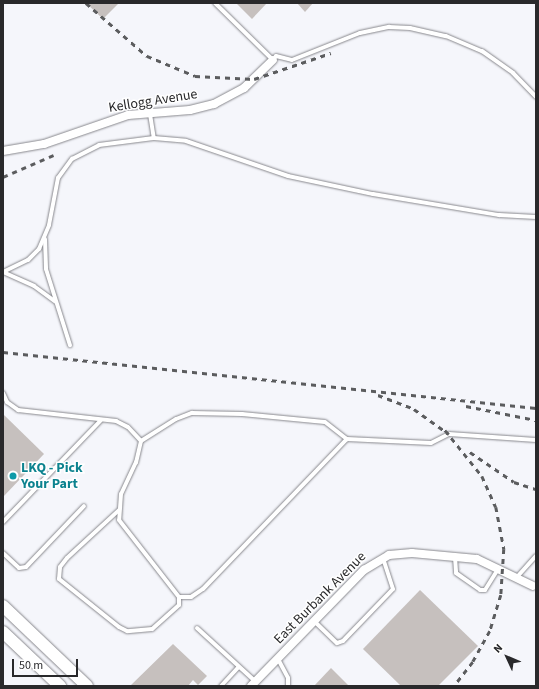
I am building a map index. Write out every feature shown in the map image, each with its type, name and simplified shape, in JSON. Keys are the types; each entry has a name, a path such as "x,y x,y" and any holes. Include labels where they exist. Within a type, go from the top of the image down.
{"main road":[{"path":"3,606 86,686"},
{"path":"3,632 60,686"}],"street":[{"name":"Kellogg Avenue","path":"3,151 44,144 128,115 190,110 225,100 244,88 273,60"},
{"name":"East Burbank Avenue","path":"253,684 364,570 382,557 412,552 477,559 499,567 532,586"}],"lane":[{"path":"215,3 273,60 276,56 292,60 360,33 388,27 410,28 446,36 482,51 513,73 536,97"},
{"path":"150,114 154,138"},
{"path":"70,345 46,269 45,237 58,178 72,159 99,145 154,138 186,141 324,185 499,215 536,216"},
{"path":"3,272 28,260 45,237"},
{"path":"3,272 34,286 55,301"},
{"path":"3,393 7,402 18,410 101,420 128,427 141,441"},
{"path":"118,510 67,558 60,567 59,579 127,631 152,629 179,605 179,597 124,528 118,510 121,494 136,462 141,441 176,419 192,413 242,414 325,422 346,439 430,443 449,434 536,440"},
{"path":"3,522 101,420"},
{"path":"179,597 191,597 203,589 346,439"},
{"path":"3,553 19,568 26,567 84,506"},
{"path":"518,577 536,556"},
{"path":"314,621 337,643 343,641 393,589 382,557"},
{"path":"454,557 456,573 480,590 485,590 499,567"},
{"path":"197,628 239,667 253,684"},
{"path":"278,659 288,678 288,686"},
{"path":"221,686 239,667"}],"building":[{"path":"86,3 119,3 103,19"},
{"path":"236,3 267,3 252,19"},
{"path":"297,3 313,3 305,12"},
{"name":"LKQ - Pick Your Part","path":"3,414 44,454 3,497"},
{"path":"420,590 478,646 438,686 401,686 363,649"},
{"path":"173,644 207,676 198,685 193,680 188,686 130,686"},
{"path":"331,668 349,686 314,686"}],"railway":[{"path":"86,3 147,56 195,76 254,79 331,53"},
{"path":"3,177 56,154"},
{"path":"3,352 536,408"},
{"path":"378,395 414,409 449,434"},
{"path":"466,406 536,420"},
{"path":"445,430 482,476 496,507 504,549 501,595 490,631 473,662 454,686"},
{"path":"470,452 514,482 536,489"}],"place":[{"name":"LKQ - Pick Your Part","path":"13,476"}]}
